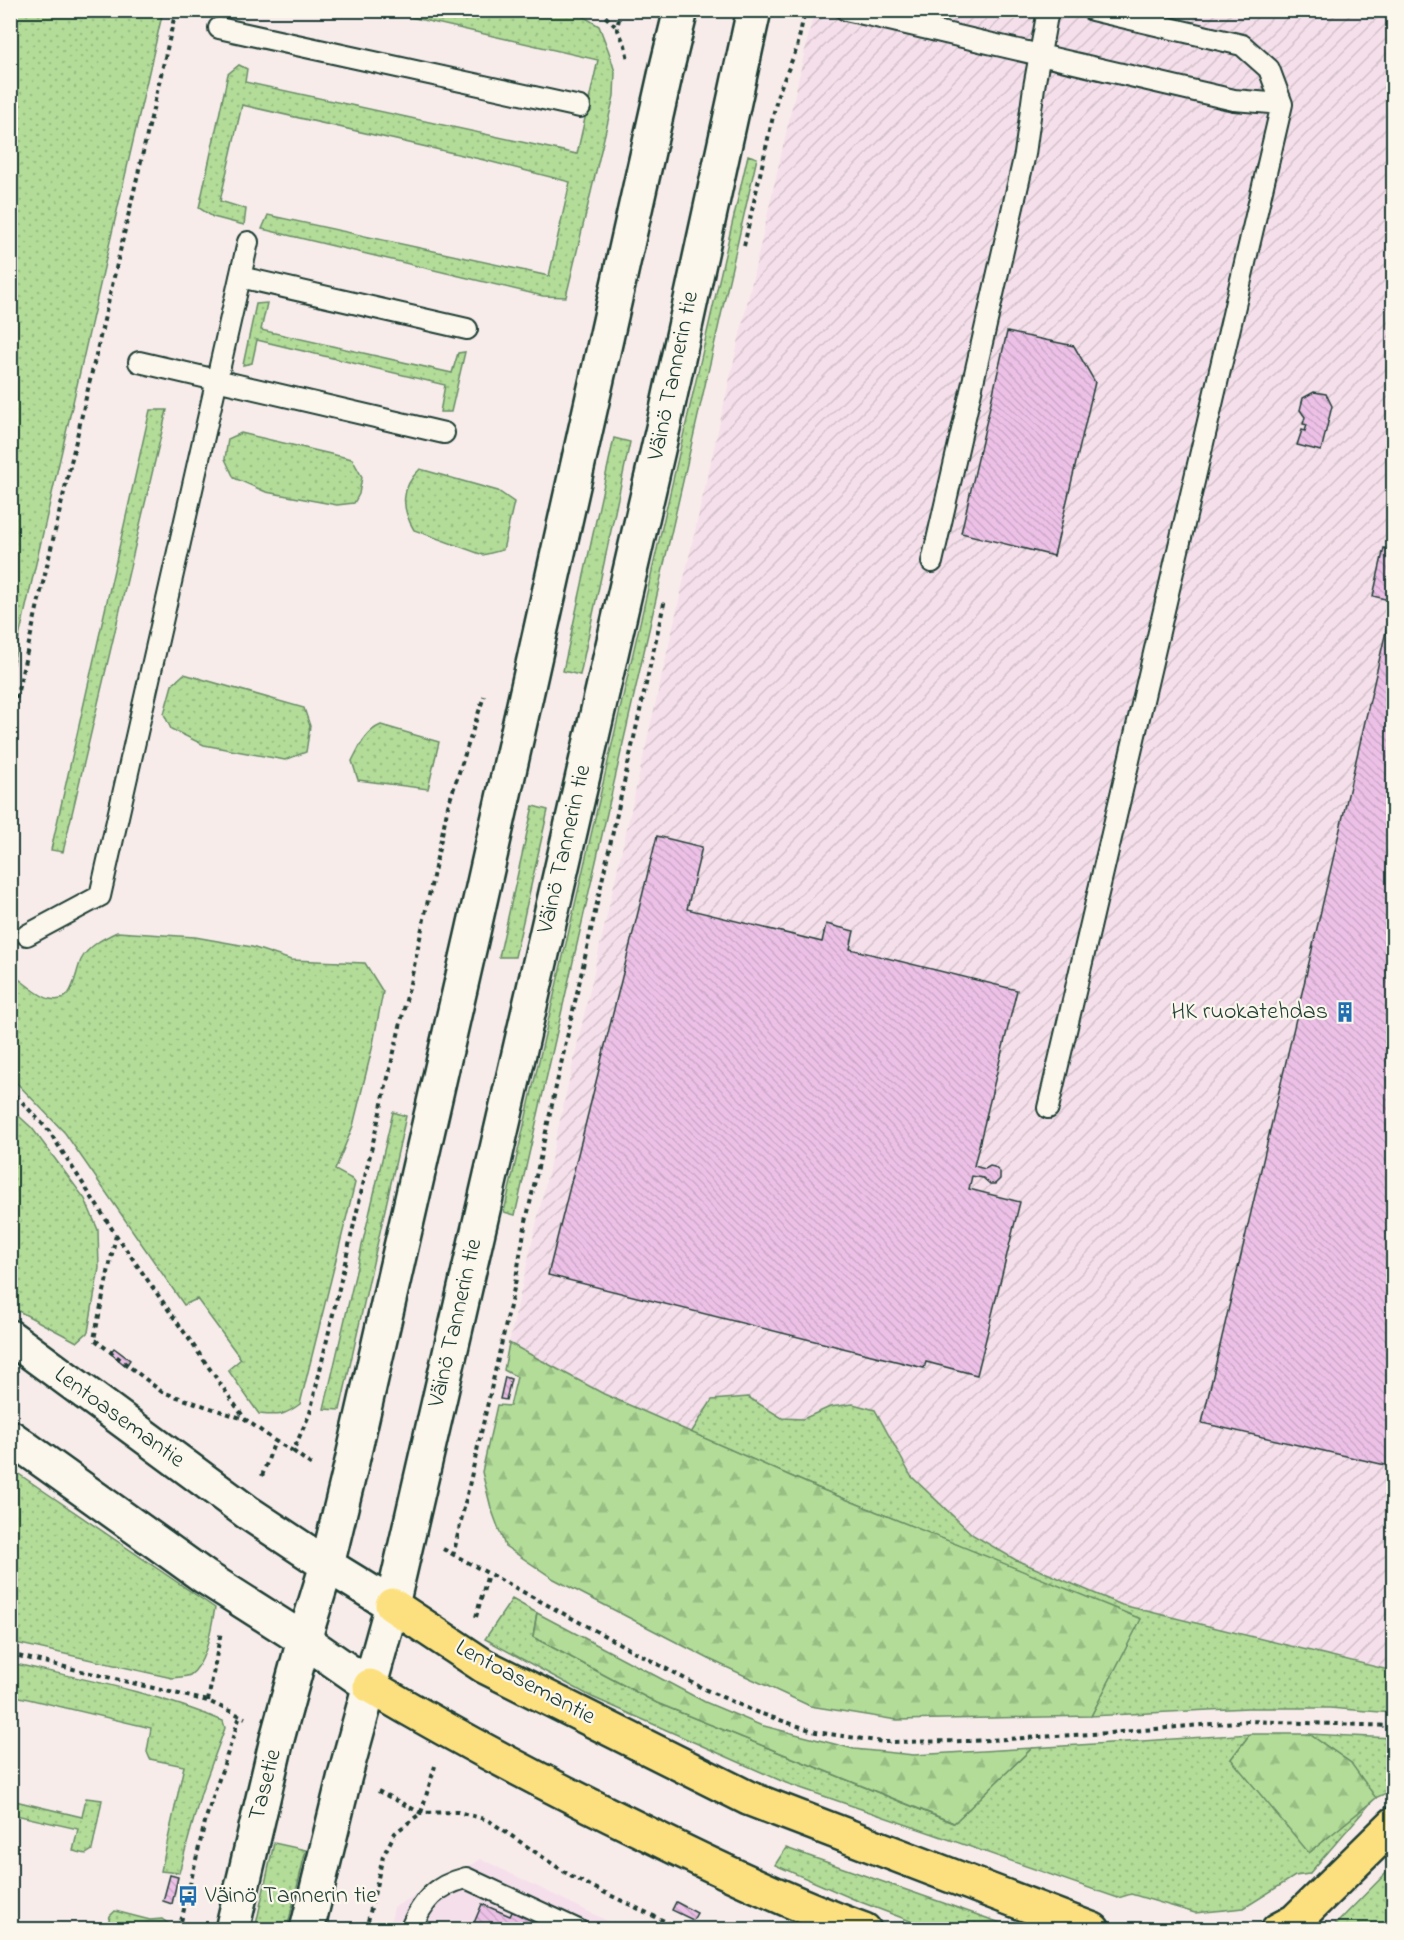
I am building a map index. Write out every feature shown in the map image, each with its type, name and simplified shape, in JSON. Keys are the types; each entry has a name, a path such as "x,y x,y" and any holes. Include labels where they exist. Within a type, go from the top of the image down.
{"main road":[{"path":"304,1640 327,1565 471,944 681,10"},
{"name":"Väinö Tannerin tie","path":"370,1686 392,1605 663,428 754,10"},
{"name":"Lentoasemantie","path":"10,1337 247,1512 484,1666 748,1798 1093,1929"},
{"path":"10,1437 227,1592 304,1640 370,1686 445,1730 561,1792 719,1869 864,1929"},
{"name":"Tasetie","path":"232,1929 277,1739 304,1640"},
{"path":"307,1929 345,1775 370,1686"},
{"path":"1278,1929 1295,1921 1394,1824"}],"lane":[{"path":"846,10 1234,100 1282,104"},
{"path":"932,562 1025,154 1039,54 1048,10"},
{"path":"1048,1108 1282,104 1269,69 1242,45 1092,10"},
{"path":"219,28 580,107"},
{"path":"27,935 100,896 248,242"},
{"path":"240,277 466,329"},
{"path":"139,362 444,433"},
{"path":"410,1929 419,1909 435,1891 453,1881 466,1878 578,1929"}],"path":[{"path":"10,725 176,10"},
{"path":"599,10 617,28 625,45 629,64"},
{"path":"617,28 621,10"},
{"path":"742,257 778,94 797,48 805,10"},
{"path":"666,594 453,1556 704,1689 756,1712 816,1732 883,1742 971,1741 1246,1721 1394,1726"},
{"path":"116,1235 93,1339 162,1392 245,1419 293,1451 310,1413 411,977 448,806 485,691"},
{"path":"10,1089 49,1131 116,1235 245,1419"},
{"path":"247,1512 275,1441"},
{"path":"208,1701 227,1592"},
{"path":"10,1654 208,1701 240,1716 277,1739"},
{"path":"179,1929 206,1818 240,1716"},
{"path":"345,1775 422,1813 458,1812 488,1820 572,1877 683,1929"},
{"path":"366,1929 383,1856 395,1833 422,1813"}],"shaded area":[{"path":"814,11 1393,11 1393,1699 1254,1665 818,1488 604,1394 509,1343"},
{"path":"481,1859 624,1929 389,1930 394,1907"}],"green space":[{"path":"10,11 163,11 11,672"},
{"path":"384,11 575,11 599,26 615,72 614,96 566,297 543,296 262,229 268,215 549,276 570,182 484,160 242,105 220,201 246,209 244,225 213,217 199,208 228,74 239,65 247,69 245,82 577,154 598,60"},
{"path":"748,155 757,158 515,1215 504,1212"},
{"path":"267,303 261,330 452,373 458,353 465,352 451,412 440,412 445,385 257,340 252,363 243,365 256,304"},
{"path":"150,410 167,410 63,852 51,850"},
{"path":"241,433 352,459 362,477 359,494 354,503 337,505 266,492 234,478 225,459 228,439"},
{"path":"614,438 630,442 580,675 563,671"},
{"path":"420,469 498,491 514,502 503,550 483,555 414,530 407,514 405,498 409,483"},
{"path":"184,674 304,708 310,726 306,752 285,760 204,745 171,729 164,714 172,685"},
{"path":"381,725 439,742 428,789 358,780 352,761 367,735"},
{"path":"533,806 548,810 515,957 499,957"},
{"path":"117,932 195,937 252,947 291,960 365,963 383,992 353,1126 335,1170 355,1183 300,1404 285,1413 259,1414 228,1370 241,1359 197,1299 184,1305 65,1133 11,1077 11,973 46,998 58,1000 64,998 72,988 84,955 97,943"},
{"path":"10,1108 32,1128 85,1199 98,1230 99,1268 88,1332 77,1342 11,1307"},
{"path":"393,1112 406,1116 340,1410 324,1409"},
{"path":"509,1343 604,1394 818,1488 1141,1619 1091,1716 897,1720 810,1706 709,1659 554,1579 505,1546 491,1508 482,1472 497,1405 510,1406 517,1377 504,1370"},
{"path":"748,1397 782,1418 803,1419 830,1407 853,1404 875,1410 911,1476 973,1535 1016,1560 1122,1605 1393,1671 1393,1713 1329,1708 1248,1708 1091,1716 1140,1620 818,1488 691,1433 712,1400"},
{"path":"10,1468 215,1608 204,1654 196,1670 184,1677 172,1678 11,1642"},
{"path":"512,1599 537,1613 533,1637 657,1703 953,1823 1032,1748 1250,1734 1231,1759 1351,1763 1309,1734 1393,1738 1393,1790 1375,1798 1309,1874 1295,1876 1244,1908 1195,1913 1131,1894 1118,1898 786,1783 592,1697 485,1639"},
{"path":"537,1613 705,1702 760,1725 854,1749 914,1755 1032,1748 954,1823 657,1703 533,1637"},
{"path":"11,1663 145,1694 223,1721 225,1728 201,1793 179,1873 161,1871 184,1766 150,1759 147,1752 151,1728 11,1695"},
{"path":"1250,1734 1309,1734 1351,1763 1376,1798 1309,1853 1231,1759"},
{"path":"86,1798 102,1800 92,1850 86,1854 73,1851 78,1829 11,1814 11,1800 82,1817"},
{"path":"274,1843 306,1850 287,1929 255,1929"},
{"path":"786,1848 1018,1929 931,1929 858,1901 775,1865"},
{"path":"1393,1866 1393,1888 1386,1929 1331,1929"},
{"path":"115,1911 150,1920 162,1919 169,1924 168,1929 107,1929 110,1916"}],"building":[{"path":"1007,332 1074,346 1095,382 1054,556 961,533"},
{"path":"1314,392 1326,394 1332,406 1321,451 1297,445 1302,430 1305,431 1307,425 1303,424 1305,417 1300,410 1303,398"},
{"name":"HK ruokatehdas","path":"1384,548 1394,550 1394,1467 1202,1423 1393,601 1373,596"},
{"path":"657,836 702,847 687,909 822,942 826,924 854,931 850,949 1017,990 974,1166 985,1169 990,1166 994,1167 1000,1172 1000,1179 995,1184 990,1184 983,1178 972,1176 969,1189 1020,1202 977,1375 926,1362 924,1368 548,1275"},
{"path":"114,1348 130,1360 126,1366 110,1353"},
{"path":"505,1377 511,1379 506,1400 500,1399"},
{"path":"170,1875 178,1877 172,1904 163,1901"},
{"path":"676,1902 697,1913 693,1920 672,1910"},
{"path":"482,1904 510,1916 513,1910 555,1930 471,1930"}],"place":[{"name":"HK ruokatehdas","path":"1345,1012"},
{"name":"Väinö Tannerin tie","path":"188,1896"}]}
